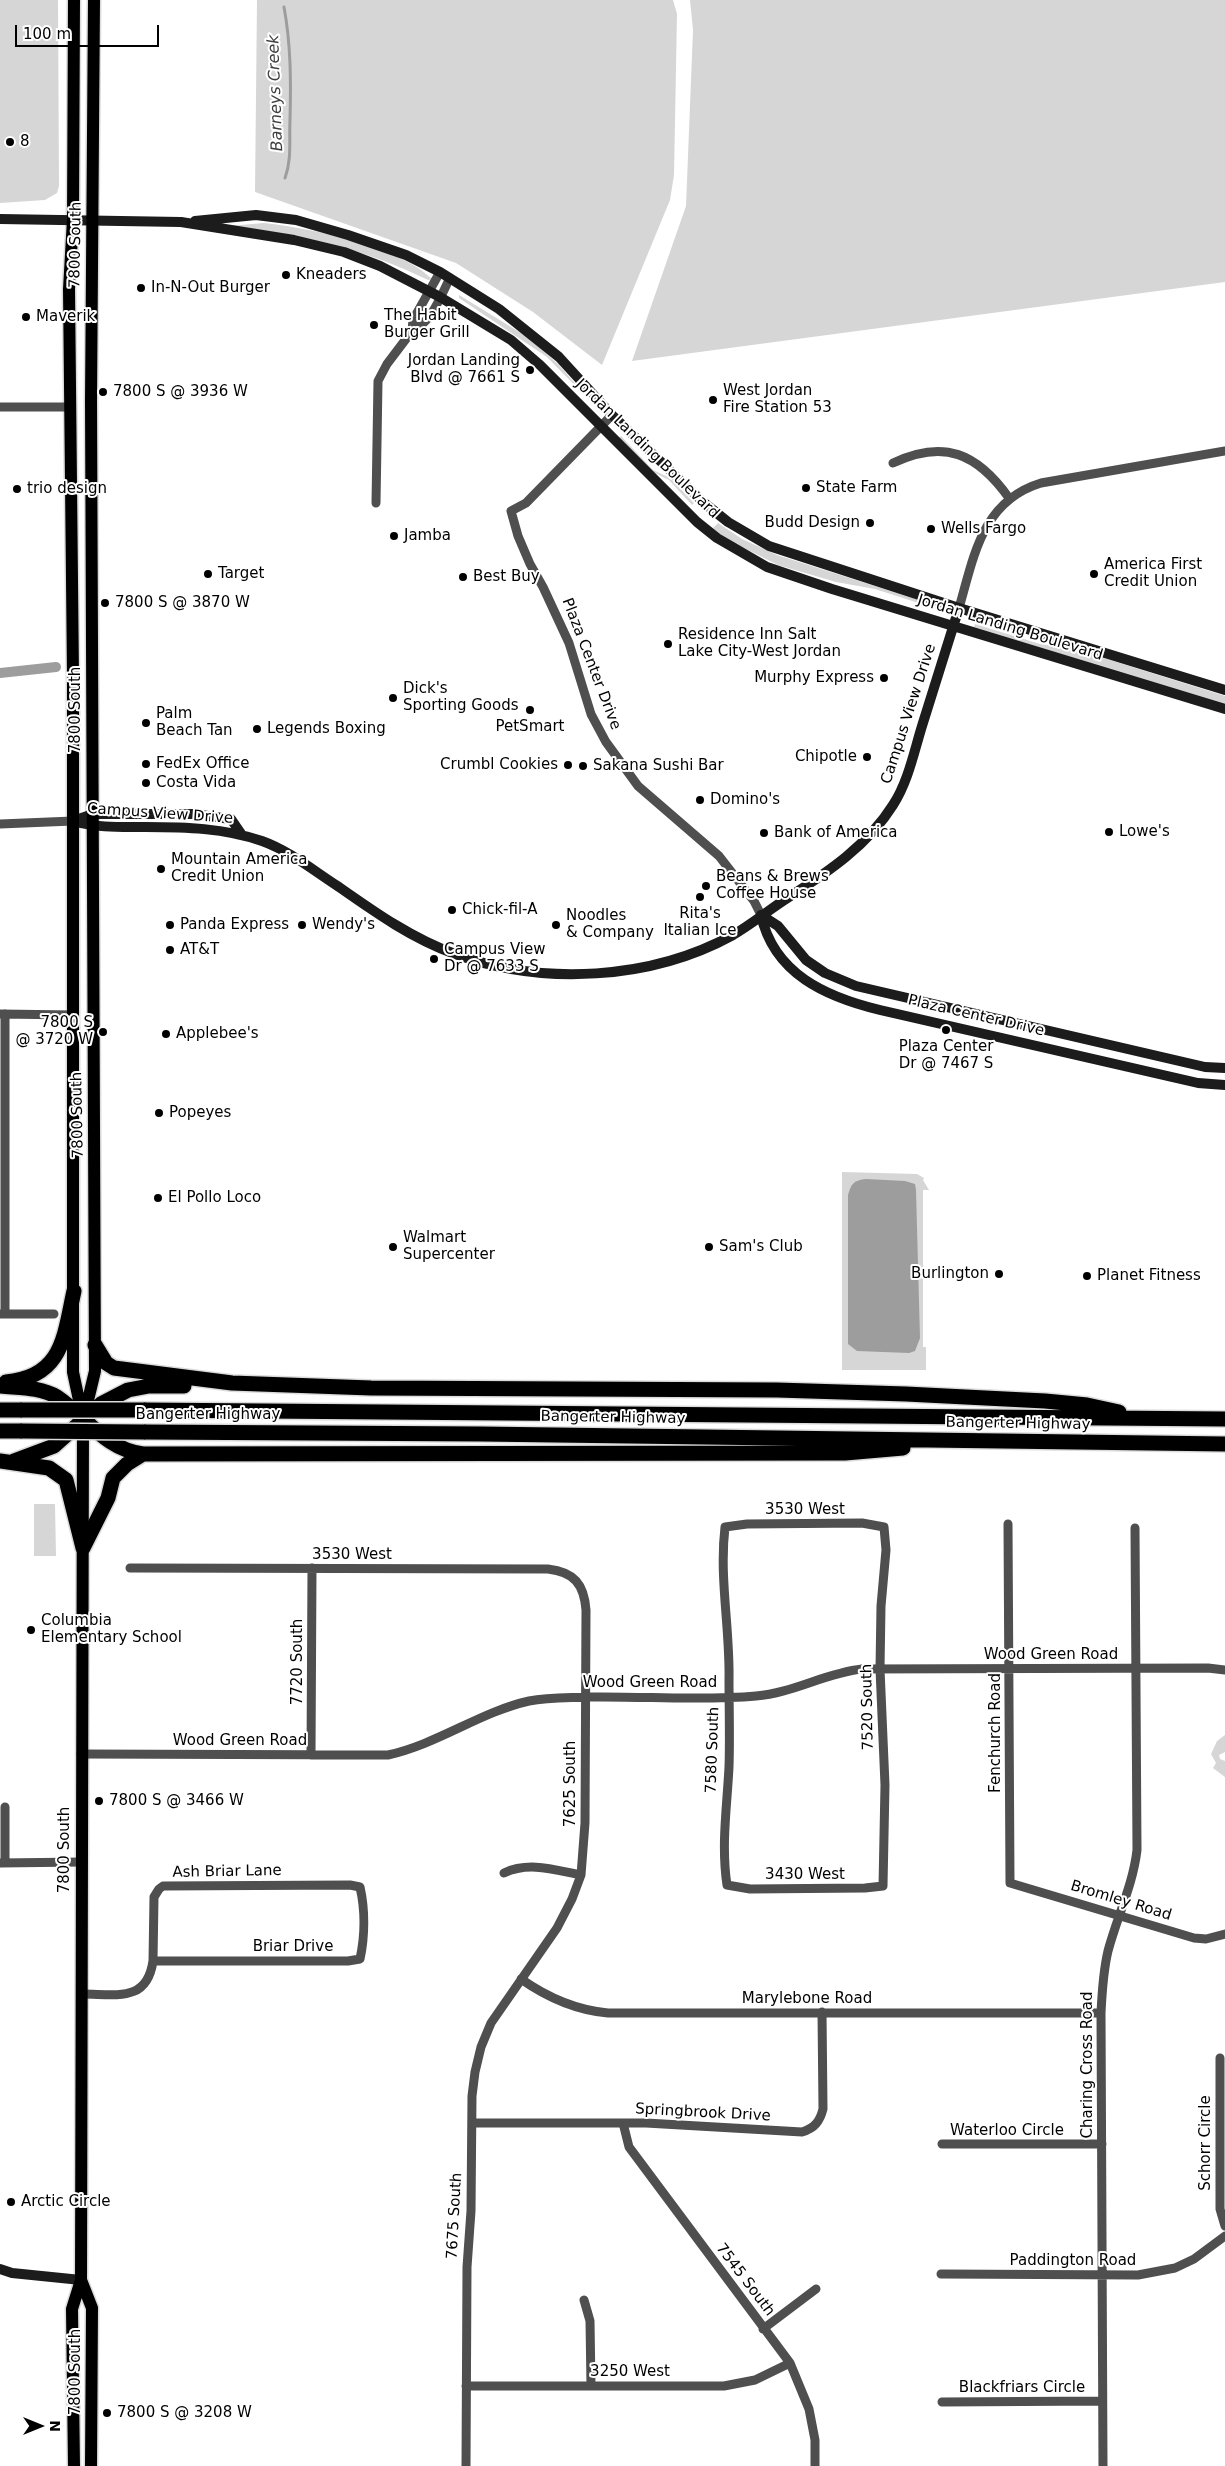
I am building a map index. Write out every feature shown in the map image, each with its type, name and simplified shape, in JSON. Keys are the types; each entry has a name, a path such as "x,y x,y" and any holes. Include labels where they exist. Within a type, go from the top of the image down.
{"highway":[{"path":"0,1384 16,1381 39,1372 53,1360 62,1346 74,1291"},
{"path":"95,1345 106,1364 114,1368 232,1383"},
{"path":"7,1461 54,1446 102,1404 128,1390 149,1386 232,1383 371,1388 777,1390 906,1394 1087,1405 1150,1419"},
{"path":"0,1384 40,1390 57,1398 114,1445 132,1453 143,1454 846,1453 994,1441"},
{"name":"Bangerter Highway","path":"0,1410 338,1410 1225,1419"},
{"name":"Bangerter Highway","path":"0,1431 1225,1444"},
{"path":"83,1548 108,1498 113,1478 127,1464 143,1454"},
{"path":"7,1461 49,1468 66,1480 83,1548"}],"main road":[{"name":"7800 South","path":"74,0 73,219 69,289 73,822 73,1372 83,1419 80,2280 72,2309 74,2466"},
{"name":"7800 South","path":"83,1419 95,1371 92,662 94,0"},
{"name":"Jordan Landing Boulevard","path":"0,219 181,222 256,215 296,220 406,255 440,272 499,309 559,357 612,416 703,502 728,522 756,539 787,554 1225,690"},
{"name":"Jordan Landing Boulevard","path":"181,222 294,240 344,252 380,266 440,296 511,340 540,365 697,522 743,554 767,567 832,589 1225,709"},
{"path":"72,588 78,590 80,598 80,641 85,656 92,662"},
{"name":"Campus View Drive","path":"73,822 93,827 184,827 242,834 291,855 388,921 418,938 474,961 548,973 583,974 639,967 685,955 735,934 761,914 831,870 879,827 890,810 910,767 959,608"},
{"path":"73,822 93,814 209,815 231,819 242,834"},
{"name":"Plaza Center Drive","path":"761,914 778,926 806,960 825,973 856,986 1205,1067 1225,1068"},
{"name":"Plaza Center Drive","path":"761,914 765,934 779,954 806,981 833,996 880,1010 1179,1079 1225,1085"},
{"path":"0,2269 28,2275 80,2280"},
{"name":"7800 South","path":"80,2280 92,2308 91,2466"}],"street":[{"path":"412,331 414,320 440,272"},
{"path":"376,503 377,386 387,364 412,331 422,326 450,278"},
{"path":"0,407 71,407"},
{"name":"Plaza Center Drive","path":"612,416 526,503 511,511 518,536 569,643 591,714 606,742 638,786 719,856 754,901 761,914"},
{"path":"893,463 914,453 926,451 955,454 985,470 1009,498"},
{"name":"Campus View Drive","path":"959,608 986,527 995,512 1009,498 1026,488 1041,483 1225,451"},
{"path":"0,824 73,822"},
{"path":"54,1314 3,1314 2,1014 73,1015"},
{"name":"3530 West","path":"726,1527 747,1524 862,1523 884,1527"},
{"name":"Fenchurch Road","path":"1008,1524 1010,1883"},
{"name":"7580 South","path":"726,1527 723,1575 729,1640 729,1766 724,1840 727,1885"},
{"name":"7520 South","path":"883,1886 885,1785 880,1669 881,1606 886,1550 884,1527"},
{"name":"Charing Cross Road","path":"1103,2466 1101,2013 1103,1974 1119,1915 1132,1878 1137,1850 1135,1528"},
{"name":"3530 West","path":"130,1568 548,1570 562,1571 573,1576"},
{"name":"7720 South","path":"311,1755 312,1568"},
{"name":"7625 South","path":"521,1979 557,1928 572,1899 581,1875 584,1851 585,1597 580,1585 573,1576"},
{"name":"Wood Green Road","path":"81,1754 388,1755 411,1750 495,1713 527,1702 547,1698 728,1697 773,1694 845,1671 880,1669 1009,1670 1136,1668 1225,1670"},
{"path":"6,1807 2,1862 82,1862"},
{"path":"504,1873 515,1868 530,1866 581,1875"},
{"name":"Bromley Road","path":"1010,1883 1194,1938 1206,1939 1225,1934"},
{"name":"Ash Briar Lane","path":"82,1994 136,1992 148,1982 153,1961 153,1903 156,1893 164,1886 176,1884 350,1885 360,1887"},
{"name":"3430 West","path":"727,1885 750,1889 865,1888 883,1886"},
{"name":"Briar Drive","path":"153,1961 348,1961 360,1959 363,1946 363,1899 360,1887"},
{"name":"Marylebone Road","path":"521,1979 552,1999 591,2011 1101,2013"},
{"name":"7675 South","path":"466,2466 467,2267 471,2211 473,2088 481,2047 491,2023 521,1979"},
{"name":"Springbrook Drive","path":"472,2123 623,2123 808,2130 820,2120 823,2109 822,2012"},
{"name":"Schorr Circle","path":"1220,2058 1220,2209 1225,2226"},
{"name":"7545 South","path":"623,2123 629,2147 790,2363 808,2409 815,2440 815,2466"},
{"name":"Waterloo Circle","path":"942,2144 1102,2144"},
{"name":"Paddington Road","path":"940,2274 1102,2274 1138,2276 1175,2268 1194,2259 1225,2236"},
{"path":"764,2328 816,2289"},
{"path":"584,2300 590,2321 591,2386"},
{"name":"3250 West","path":"466,2386 724,2386 755,2380 790,2363"},
{"name":"Blackfriars Circle","path":"942,2402 1102,2402"}],"shaded area":[{"path":"0,0 58,0 59,186 57,193 45,200 0,203"},
{"path":"257,0 673,0 677,14 674,175 670,200 602,365 533,312 456,263 255,192"},
{"path":"690,0 1225,0 1225,282 632,361 686,206 693,30"},
{"path":"264,223 328,234 376,248 417,267 432,279 428,280 379,259 331,244 281,233 229,226"},
{"path":"459,295 529,338 559,365 591,402 547,357 459,298"},
{"path":"621,436 653,470 670,478 694,503 692,505 669,480 655,473 619,438"},
{"path":"718,523 742,539 777,555 938,606 937,609 875,589 836,582 778,565 726,539 713,528"},
{"path":"975,624 1040,644 1075,649 1225,696 1225,705 974,627"},
{"path":"842,1172 917,1174 924,1178 923,1180 929,1190 923,1190 923,1347 926,1347 926,1370 842,1370"},
{"path":"866,1179 905,1181 915,1184 920,1338 915,1351 909,1353 857,1351 848,1344 848,1195 854,1183"},
{"path":"34,1504 55,1504 56,1556 34,1556"},
{"path":"1225,1735 1225,1752 1219,1755 1220,1759 1225,1761 1225,1777 1213,1768 1216,1763 1211,1754 1217,1741"}],"waterway":[{"name":"Barneys Creek","path":"284,7 288,35 290,78 289,157 285,178"},
{"path":"0,673 56,667"}],"place":[{"name":"8","path":"10,142"},
{"name":"Kneaders","path":"286,275"},
{"name":"In-N-Out Burger","path":"141,288"},
{"name":"Maverik","path":"26,317"},
{"name":"The Habit Burger Grill","path":"374,325"},
{"name":"Jordan Landing Blvd @ 7661 S","path":"530,370"},
{"name":"7800 S @ 3936 W","path":"103,392"},
{"name":"West Jordan Fire Station 53","path":"713,400"},
{"name":"State Farm","path":"806,488"},
{"name":"trio design","path":"17,489"},
{"name":"Budd Design","path":"870,523"},
{"name":"Wells Fargo","path":"931,529"},
{"name":"Jamba","path":"394,536"},
{"name":"Target","path":"208,574"},
{"name":"America First Credit Union","path":"1094,574"},
{"name":"Best Buy","path":"463,577"},
{"name":"7800 S @ 3870 W","path":"105,603"},
{"name":"Residence Inn Salt Lake City-West Jordan","path":"668,644"},
{"name":"Murphy Express","path":"884,678"},
{"name":"Dick's Sporting Goods","path":"393,698"},
{"name":"PetSmart","path":"530,710"},
{"name":"Palm Beach Tan","path":"146,723"},
{"name":"Legends Boxing","path":"257,729"},
{"name":"Chipotle","path":"867,757"},
{"name":"FedEx Office","path":"146,764"},
{"name":"Crumbl Cookies","path":"568,765"},
{"name":"Sakana Sushi Bar","path":"583,766"},
{"name":"Costa Vida","path":"146,783"},
{"name":"Domino's","path":"700,800"},
{"name":"Lowe's","path":"1109,832"},
{"name":"Bank of America","path":"764,833"},
{"name":"Mountain America Credit Union","path":"161,869"},
{"name":"Beans & Brews Coffee House","path":"706,886"},
{"name":"Rita's Italian Ice","path":"700,897"},
{"name":"Chick-fil-A","path":"452,910"},
{"name":"Panda Express","path":"170,925"},
{"name":"Wendy's","path":"302,925"},
{"name":"Noodles & Company","path":"556,925"},
{"name":"AT&T","path":"170,950"},
{"name":"Campus View Dr @ 7633 S","path":"434,959"},
{"name":"Plaza Center Dr @ 7467 S","path":"946,1030"},
{"name":"7800 S @ 3720 W","path":"103,1032"},
{"name":"Applebee's","path":"166,1034"},
{"name":"Popeyes","path":"159,1113"},
{"name":"El Pollo Loco","path":"158,1198"},
{"name":"Walmart Supercenter","path":"393,1247"},
{"name":"Sam's Club","path":"709,1247"},
{"name":"Burlington","path":"999,1274"},
{"name":"Planet Fitness","path":"1087,1276"},
{"name":"Columbia Elementary School","path":"31,1630"},
{"name":"7800 S @ 3466 W","path":"99,1801"},
{"name":"Arctic Circle","path":"11,2202"},
{"name":"7800 S @ 3208 W","path":"107,2413"}]}
